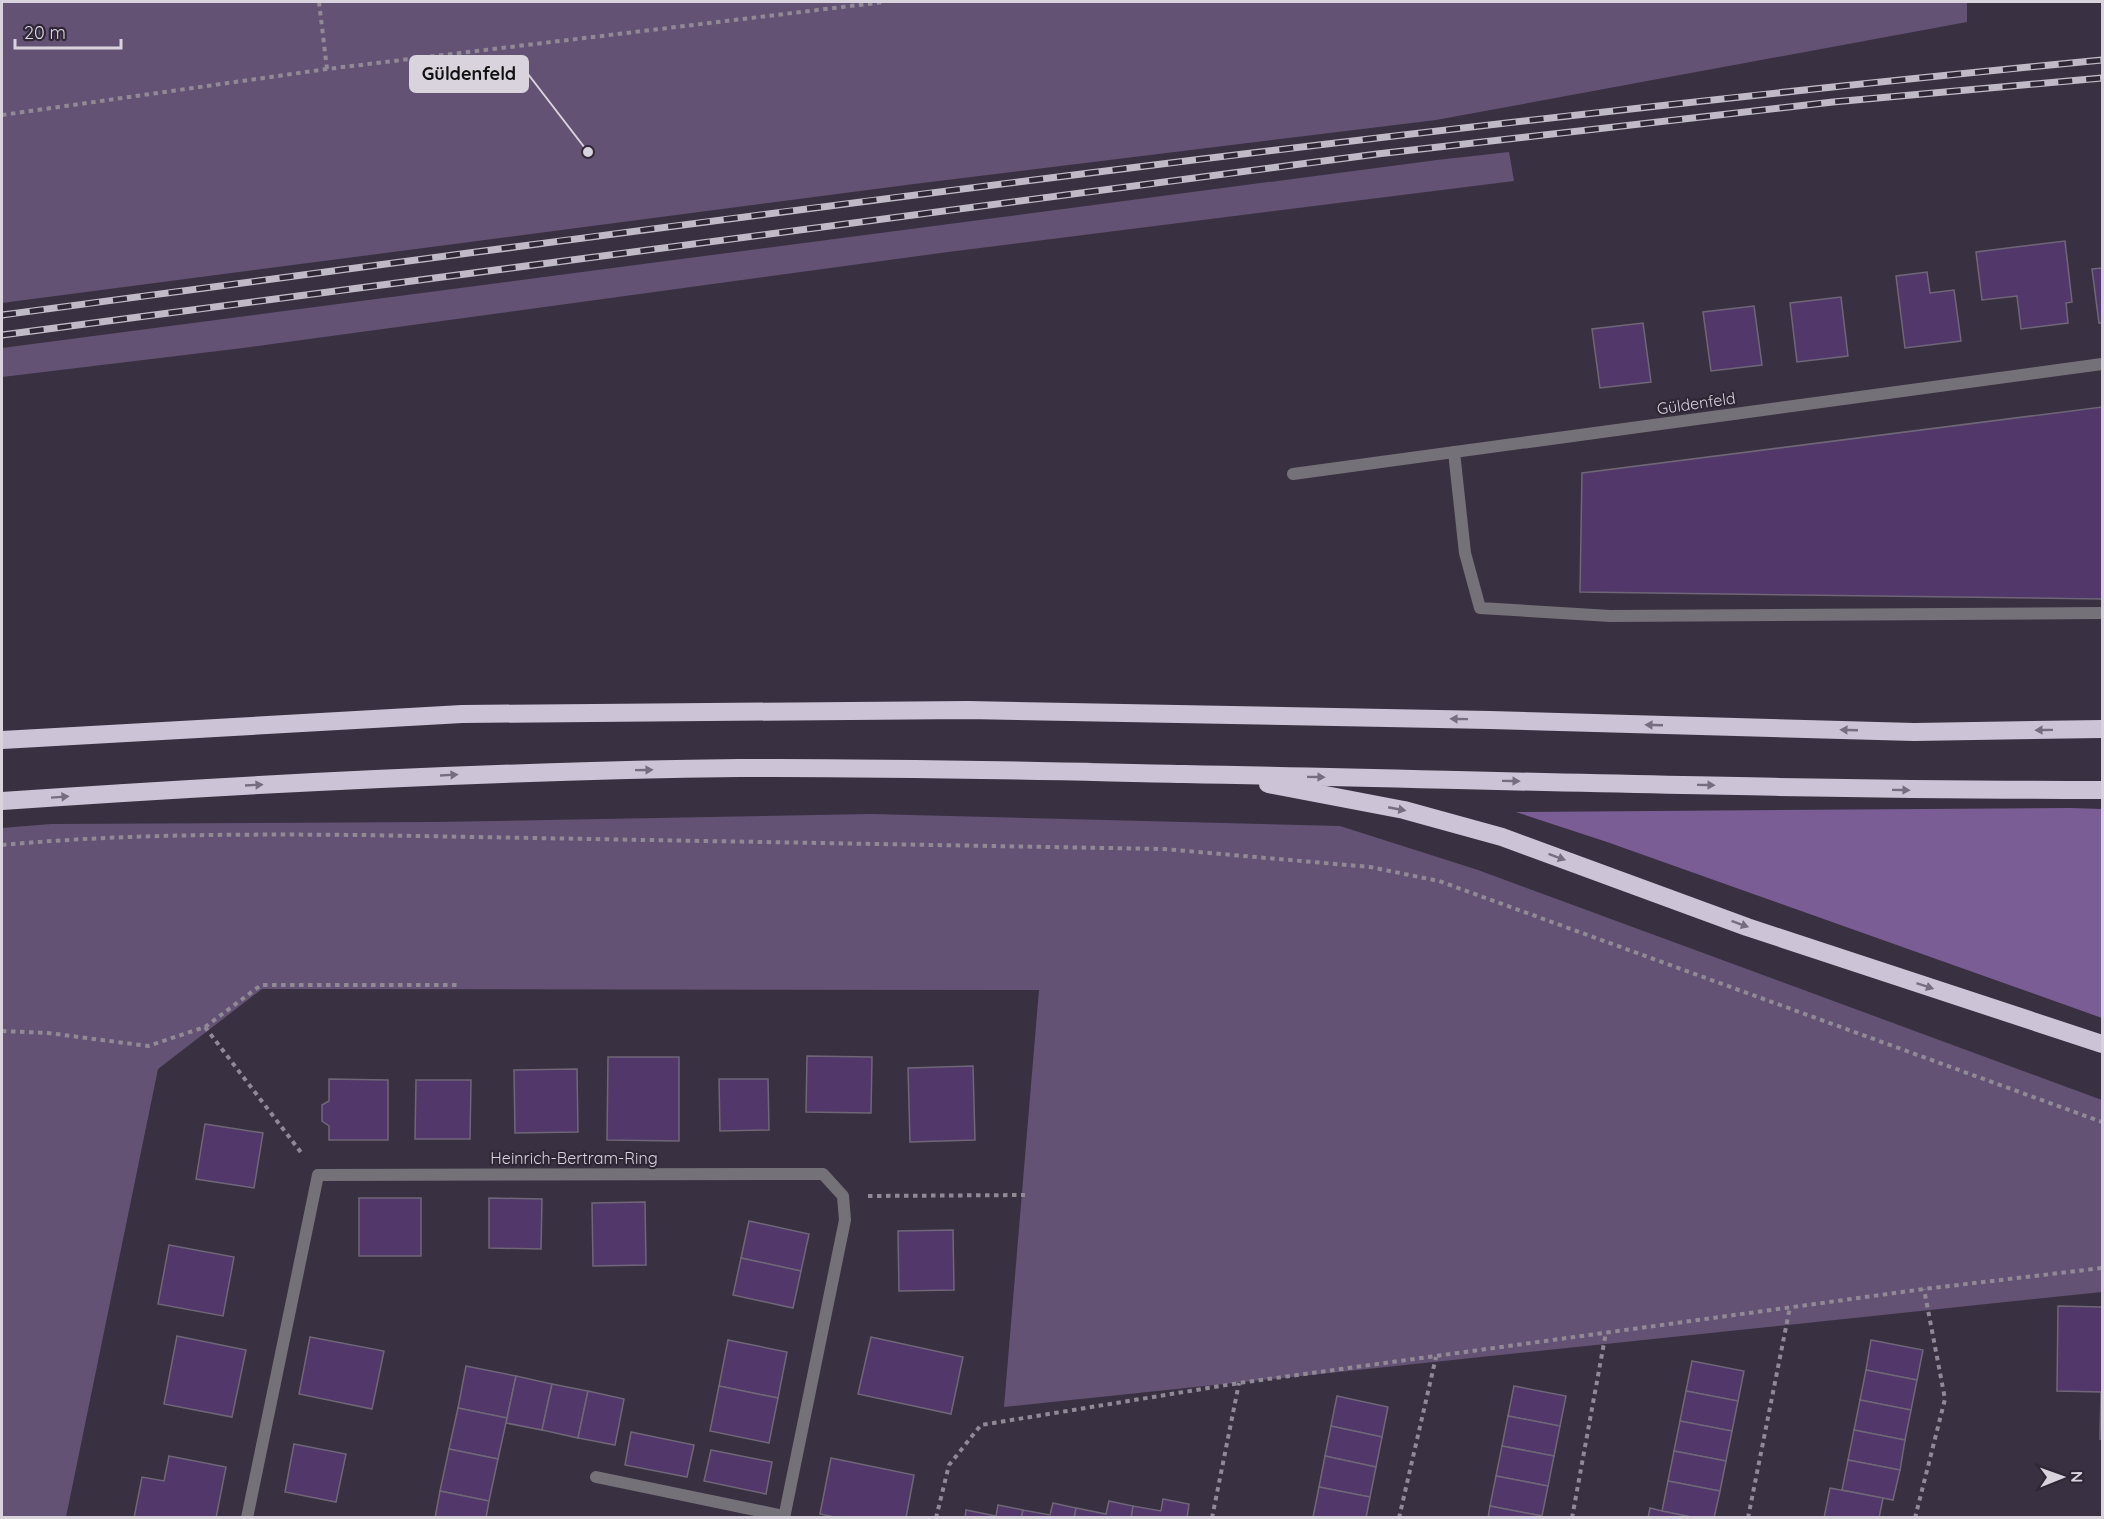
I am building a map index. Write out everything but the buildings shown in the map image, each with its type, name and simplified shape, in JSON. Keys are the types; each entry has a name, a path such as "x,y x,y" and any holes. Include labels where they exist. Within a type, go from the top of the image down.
{"highway":[{"path":"2,740 462,714 957,710 1478,720 1914,732 2103,729"},
{"path":"2,801 458,775 741,768 1216,774 1921,790 2103,790"},
{"path":"1216,774 1404,810 1502,837 1747,927 2103,1044"}],"street":[{"name":"Güldenfeld","path":"1293,474 2103,364"},
{"path":"1454,452 1465,553 1480,608 1610,616 2103,613"},
{"name":"Heinrich-Bertram-Ring","path":"318,1175 823,1174 843,1196"},
{"path":"247,1518 318,1175"},
{"path":"596,1477 784,1517 845,1220 843,1196"}],"path":[{"path":"319,2 327,69"},
{"path":"2,115 327,69 884,2"},
{"path":"2,845 58,840 244,834 373,835 1164,849 1370,867 1439,881 2103,1122"},
{"path":"2,1031 148,1046 205,1027 261,985 458,985"},
{"path":"205,1027 318,1175"},
{"path":"843,1196 1025,1195"},
{"path":"936,1518 949,1466 981,1425 1239,1383 1924,1289 2103,1268"},
{"path":"1915,1518 1945,1399 1924,1289"},
{"path":"1748,1518 1790,1307"},
{"path":"1572,1518 1606,1332"},
{"path":"1399,1518 1436,1357"},
{"path":"1212,1518 1239,1383"}],"shaded area":[{"path":"2,2 1967,2 1967,22 1436,120 914,184 2,303"},
{"path":"1509,152 1514,181 948,252 243,348 2,377 2,348"},
{"path":"2102,809 2102,1018 1607,842 1516,812"},
{"path":"871,814 1340,826 1478,870 2102,1100 2102,1292 1004,1407 1039,990 262,989 158,1069 66,1517 2,1517 2,828 51,824 436,822"}],"railway":[{"path":"2,315 789,211 1313,146 1839,86 2102,60"},
{"path":"2,335 1377,154 1833,102 2102,78"}],"place":[{"name":"Güldenfeld","path":"588,152"}]}
